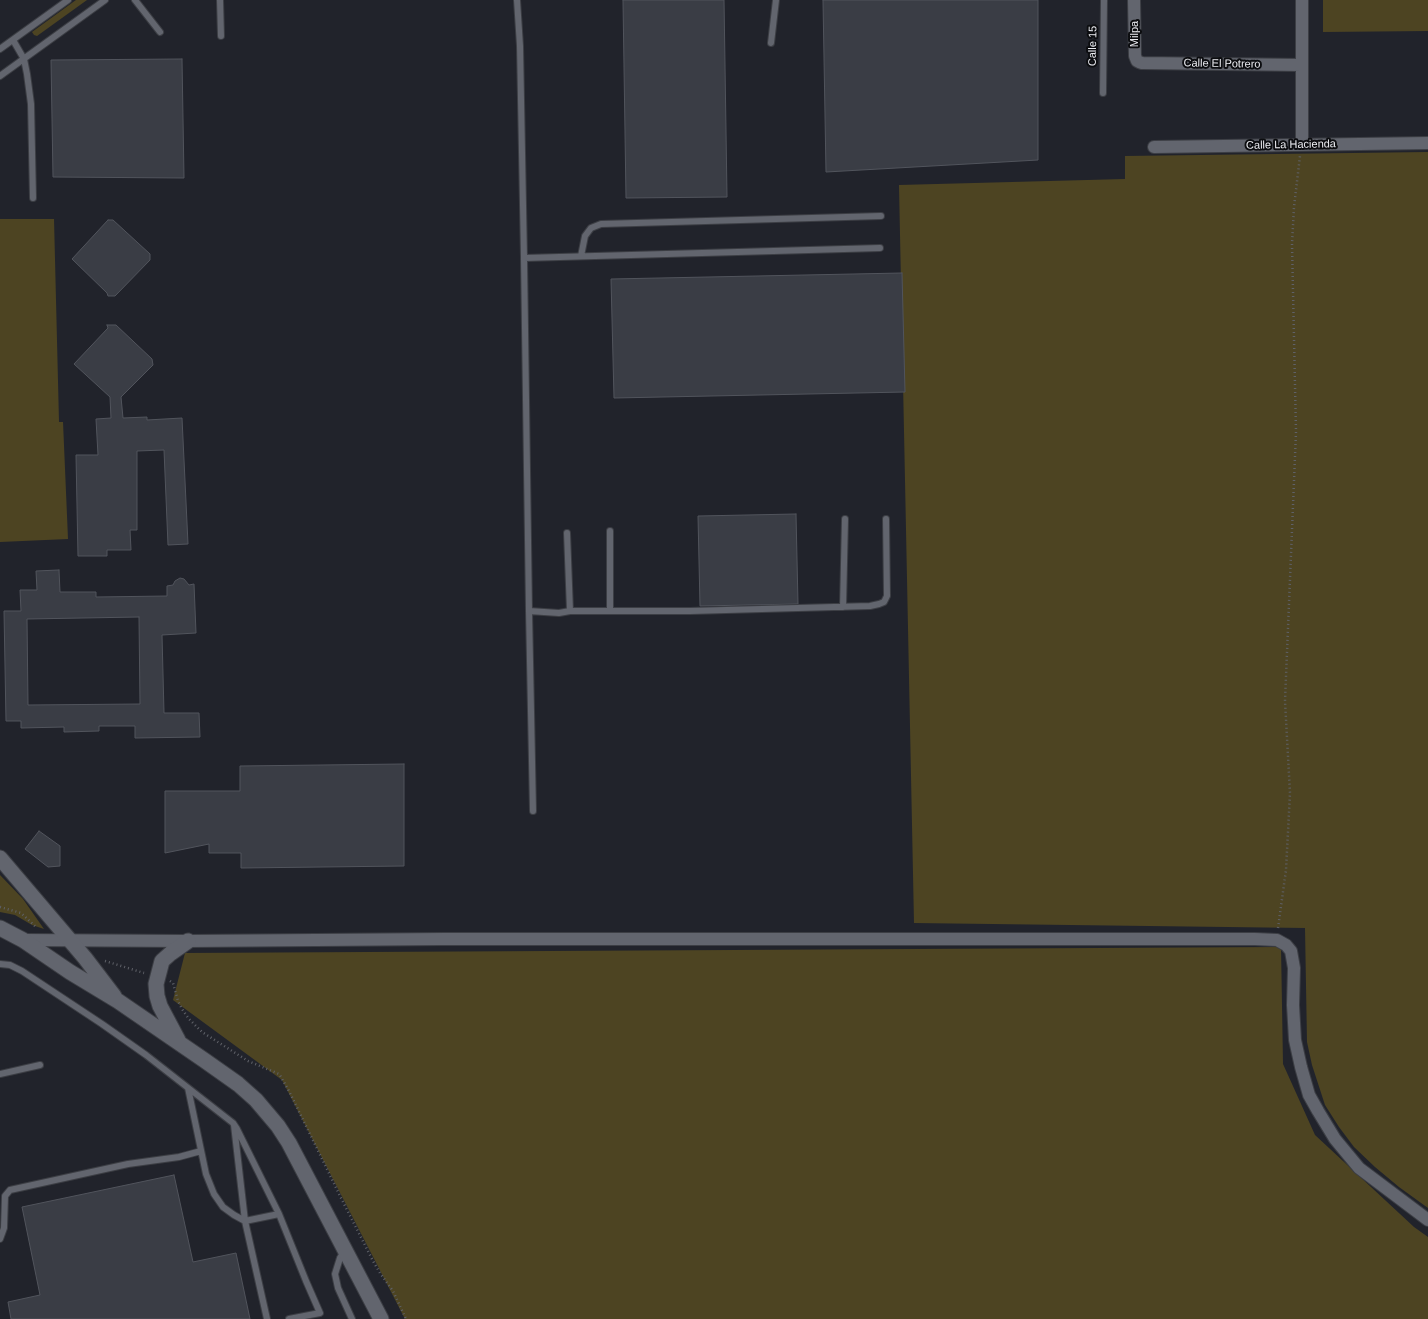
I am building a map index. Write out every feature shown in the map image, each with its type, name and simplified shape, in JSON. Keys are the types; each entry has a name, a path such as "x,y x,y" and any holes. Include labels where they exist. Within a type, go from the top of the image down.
{"street":[{"name":"Milpa","path":"1134,0 1135,56 1137,61 1142,63"},
{"path":"1302,0 1302,144"},
{"name":"Calle El Potrero","path":"1142,63 1302,65"},
{"name":"Calle La Hacienda","path":"1154,147 1428,143"},
{"path":"0,858 71,940 118,1002"},
{"path":"0,928 23,940 179,1043 242,1088 267,1112 289,1143 381,1319"},
{"path":"23,940 1277,940 1286,945 1291,951 1294,968 1296,1040 1301,1067 1309,1095 1335,1138 1359,1168 1428,1220"},
{"path":"179,1043 160,1006 156,984 162,961 188,941"}],"lane":[{"path":"0,49 68,0"},
{"path":"0,76 105,0"},
{"path":"135,0 160,32"},
{"path":"220,0 221,36"},
{"path":"517,0 520,46 533,811"},
{"path":"771,43 776,0"},
{"name":"Calle 15","path":"1103,93 1104,0"},
{"path":"13,40 24,59 28,74 31,104 33,198"},
{"path":"581,256 585,236 591,228 601,224 881,216"},
{"path":"524,258 880,248"},
{"path":"844,607 845,519"},
{"path":"529,612 690,611 870,606 884,602 886,596 886,519"},
{"path":"610,531 610,611"},
{"path":"567,533 570,611"},
{"path":"0,964 10,965 62,997 146,1055 234,1123 279,1214 320,1313 324,1319"},
{"path":"0,1074 40,1065"},
{"path":"188,1088 206,1174 214,1194 223,1207 246,1221 279,1214"},
{"path":"234,1123 246,1221 267,1319"},
{"path":"0,1239 4,1228 2,1207 5,1196 10,1190 128,1164 180,1156 201,1151"},
{"path":"345,1250 340,1258 335,1274 338,1288 352,1319"},
{"path":"289,1319 320,1313"}],"path":[{"path":"1277,940 1286,870 1290,793 1285,701 1296,432 1292,244 1294,207 1302,144"}],"shaded area":[{"path":"76,0 87,0 37,36 34,35 32,32"},
{"path":"1323,0 1428,0 1428,31 1323,32"},
{"path":"1428,152 1428,1208 1399,1187 1354,1147 1325,1105 1312,1065 1307,1042 1305,928 914,923 899,185 1125,179 1125,156"},
{"path":"0,219 54,219 59,422 63,422 68,539 0,542"},
{"path":"0,875 23,899 44,929 32,925 15,915 0,912"},
{"path":"1281,947 1283,1064 1315,1135 1414,1227 1428,1237 1428,1319 405,1319 282,1080 173,1000 185,953"}],"building":[{"path":"623,0 724,0 727,197 626,198"},
{"path":"823,0 1038,0 1038,160 826,172"},
{"path":"182,59 184,178 53,177 51,60"},
{"path":"108,220 113,220 150,254 150,260 115,296 108,296 107,293 72,259"},
{"path":"902,273 905,392 614,398 611,279"},
{"path":"107,325 116,325 152,359 153,365 121,397 123,418 147,417 147,420 182,418 188,544 168,545 164,450 137,451 137,530 130,530 131,550 107,550 107,556 78,556 76,455 98,455 96,419 111,418 110,397 74,364 108,328"},
{"path":"796,514 798,604 700,606 698,516"},
{"path":"59,570 60,592 96,592 96,597 167,596 167,586 173,585 175,581 180,578 184,579 189,585 194,584 196,633 162,635 164,713 199,713 200,737 135,738 135,726 99,726 99,731 64,732 64,727 21,728 21,721 6,721 4,611 21,611 20,590 37,590 36,571","holes":["139,617 140,704 28,705 27,619"]},
{"path":"404,764 404,866 241,868 241,853 209,853 209,844 165,853 165,791 240,791 240,766"},
{"path":"39,831 60,846 60,866 48,867 25,849"},
{"path":"174,1175 193,1262 236,1253 250,1319 11,1319 8,1302 40,1295 22,1207"}]}
